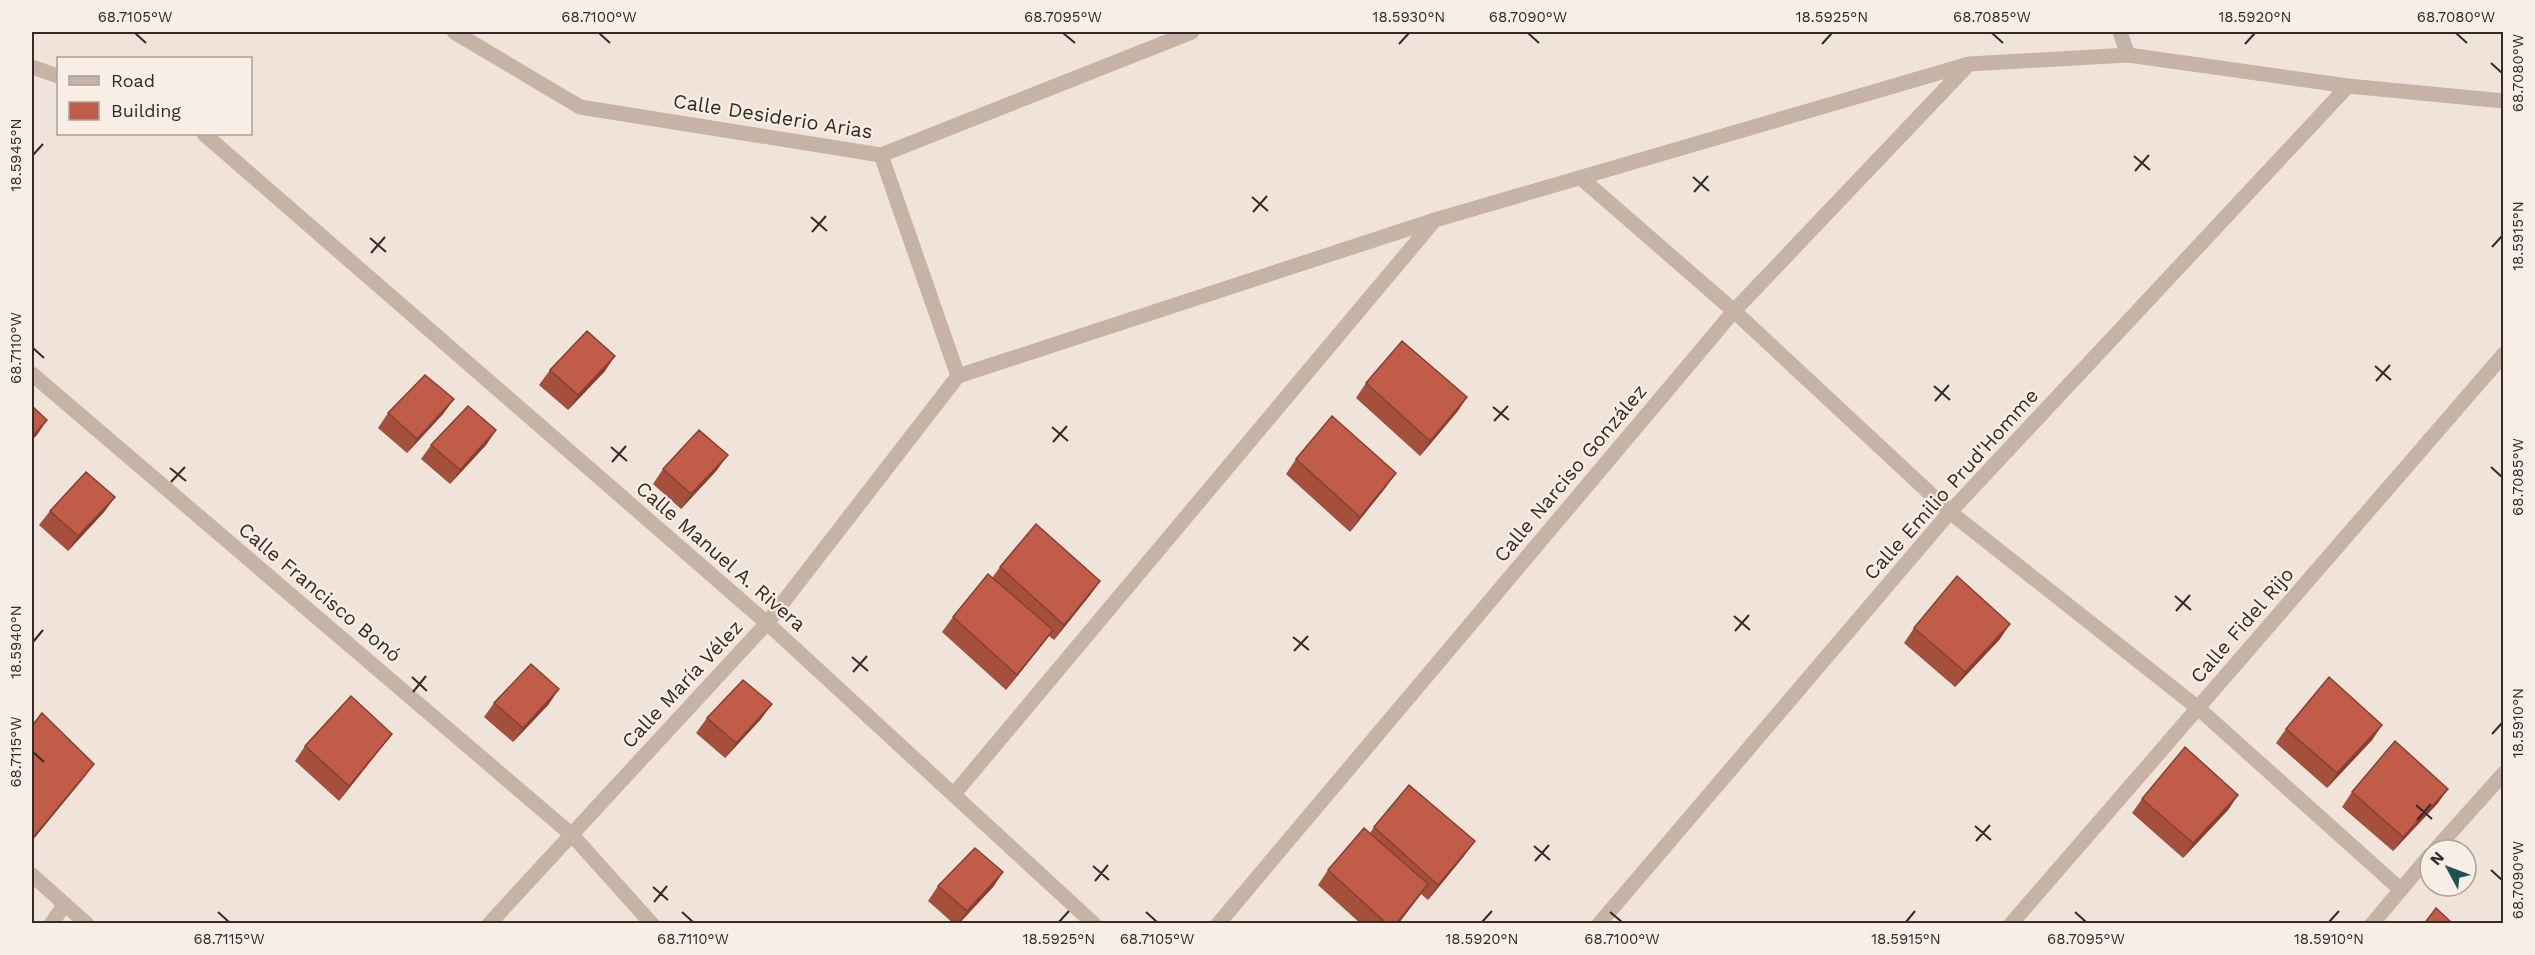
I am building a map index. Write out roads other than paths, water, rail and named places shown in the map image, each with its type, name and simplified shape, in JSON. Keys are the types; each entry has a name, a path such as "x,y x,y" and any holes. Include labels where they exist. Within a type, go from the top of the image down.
{"street":[{"name":"Calle Desiderio Arias","path":"454,32 580,107 881,155 1192,32"},
{"path":"2120,32 2128,55"},
{"path":"881,155 958,376 1435,220 1969,64 2128,55 2348,86 2504,101"},
{"name":"Calle Narciso González","path":"1218,924 1734,311 1969,64"},
{"path":"32,67 57,76"},
{"name":"Calle Emilio Prud'Homme","path":"1599,924 1950,512 2348,86"},
{"name":"Calle Manuel A. Rivera","path":"205,135 767,623 1094,924"},
{"path":"1581,178 1734,311 1950,512 2198,708 2400,889"},
{"path":"954,794 1435,220"},
{"name":"Calle Fidel Rijo","path":"2011,924 2504,354"},
{"name":"Calle Francisco Bonó","path":"32,374 572,835 652,924"},
{"name":"Calle María Vélez","path":"489,924 767,623 958,376"},
{"path":"2446,838 2504,773"},
{"path":"2372,924 2418,869"},
{"path":"32,875 87,924"},
{"path":"51,924 66,904"}]}
